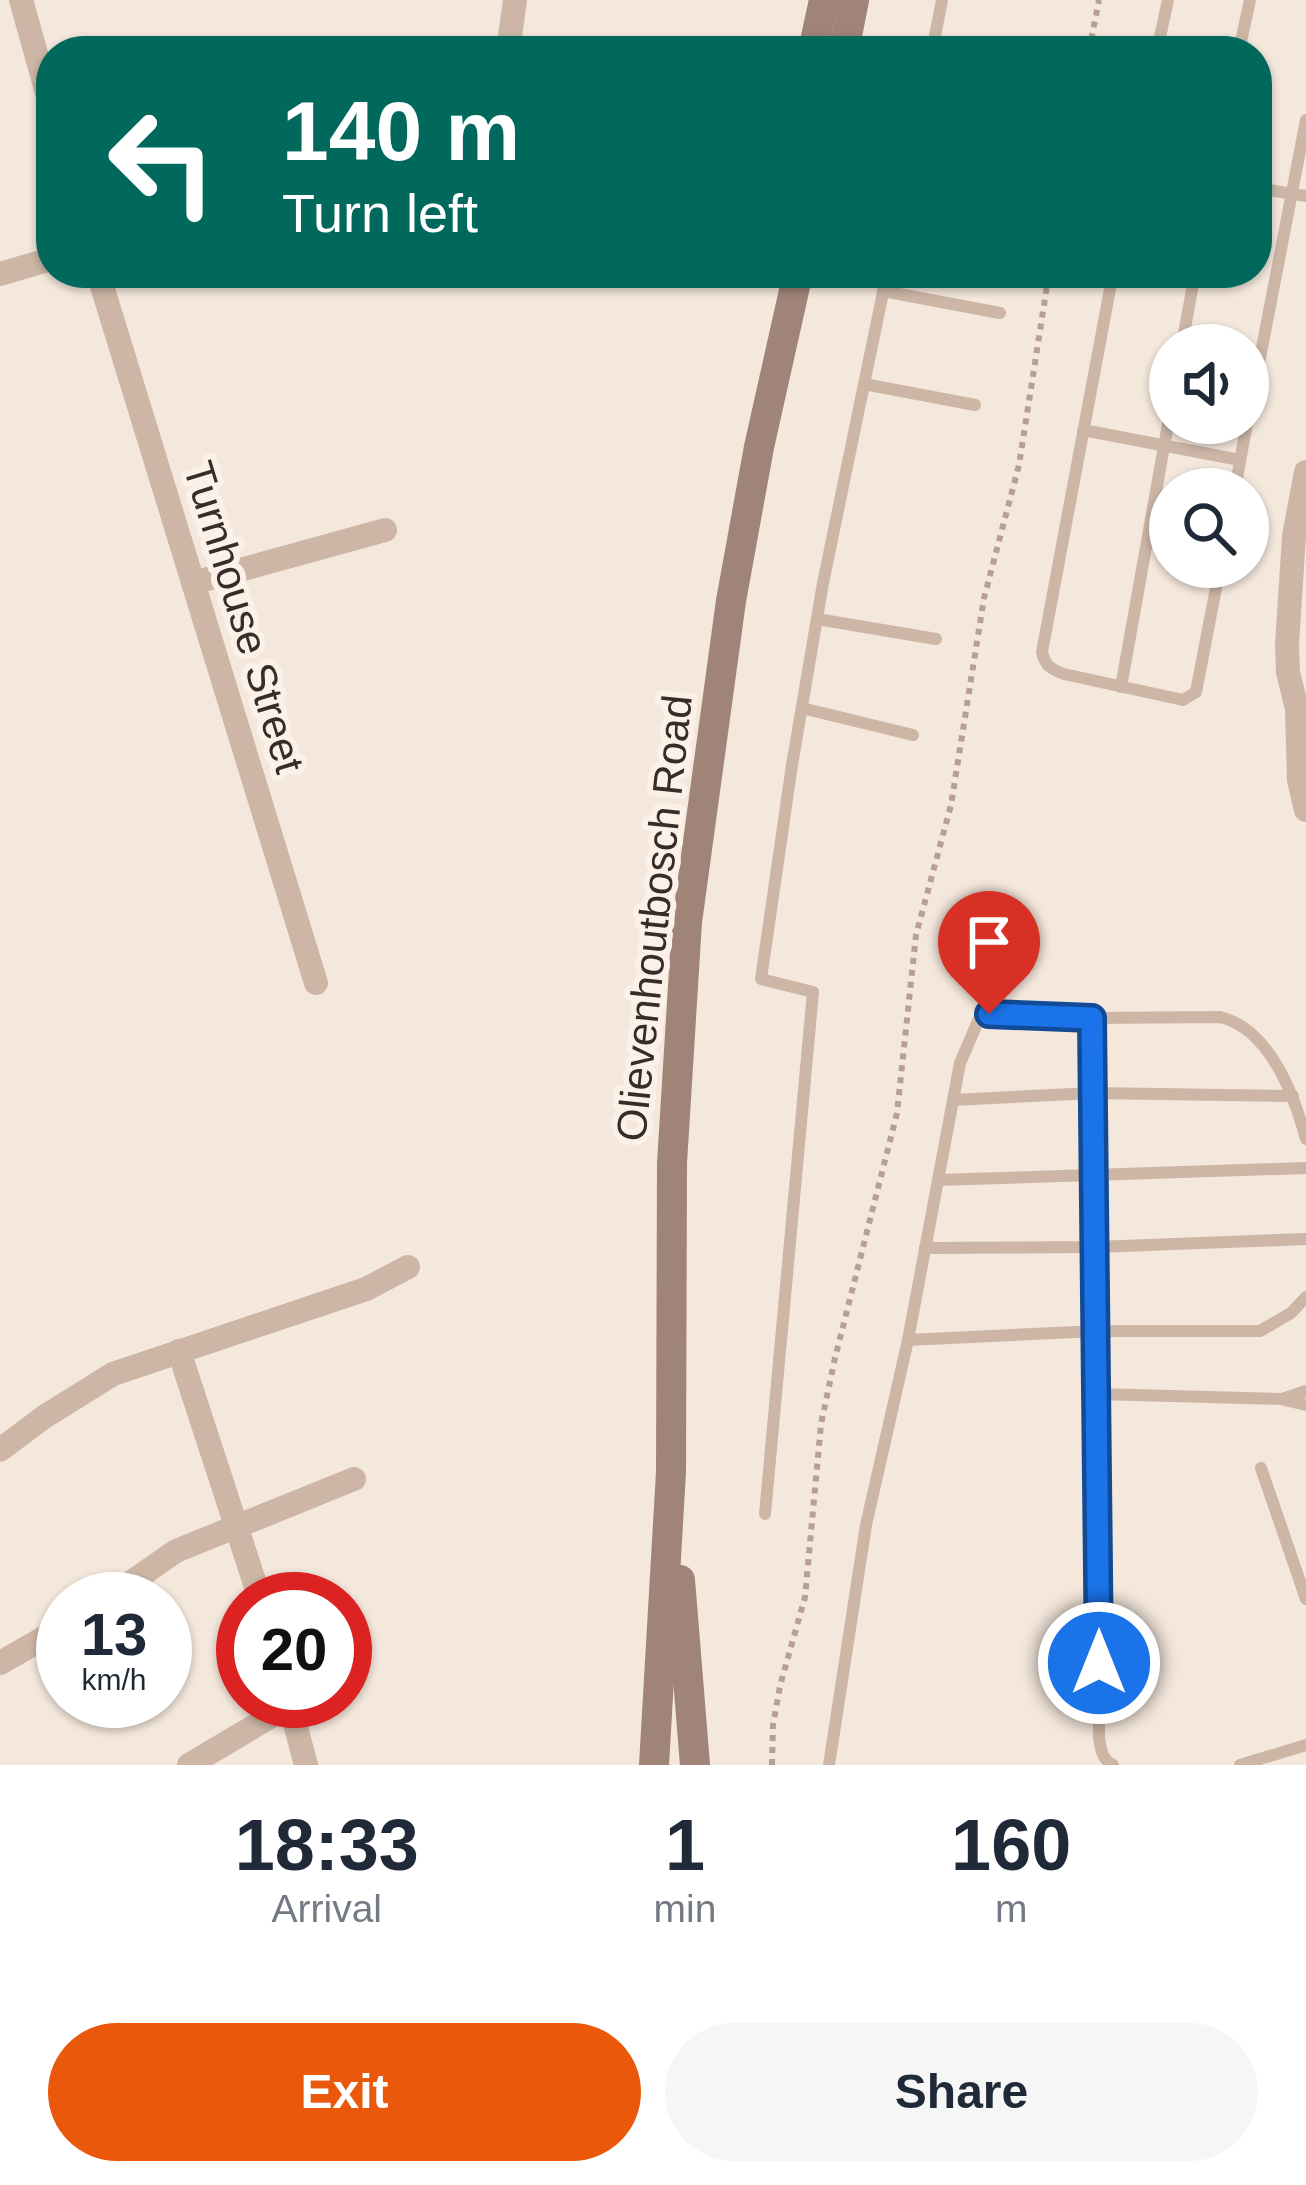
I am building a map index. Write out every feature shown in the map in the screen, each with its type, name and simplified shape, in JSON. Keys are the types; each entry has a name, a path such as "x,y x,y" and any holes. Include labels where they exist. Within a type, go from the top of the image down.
{"main road":[{"path":"811,36 814,0"},
{"path":"814,36 824,0"},
{"path":"847,36 854,0"},
{"name":"Olievenhoutbosch Road","path":"759,447 776,288"},
{"name":"Olievenhoutbosch Road","path":"654,1765 670,1472 672,1163 687,922 731,601 795,288"},
{"name":"Olievenhoutbosch Road","path":"670,1472 695,1765"}],"street":[{"path":"21,0 36,54"},
{"path":"510,36 515,0"},
{"path":"0,274 36,263"},
{"name":"Turnhouse Street","path":"103,288 316,983"},
{"path":"1306,472 1294,536 1287,629 1288,672 1301,714 1299,780 1306,810"},
{"path":"193,584 385,530"},
{"path":"0,1450 113,1374 366,1289 408,1267"},
{"path":"179,1352 252,1572"},
{"path":"146,1572 176,1551 354,1479"},
{"path":"0,1663 36,1643"},
{"path":"189,1765 249,1728"},
{"path":"296,1728 306,1765"}],"lane":[{"path":"935,36 943,0"},
{"path":"1160,36 1168,0"},
{"path":"1242,36 1250,0"},
{"path":"1269,329 1299,195 1306,120"},
{"path":"765,1514 813,992 761,979 817,619 884,288"},
{"path":"1110,288 1042,652 1044,662 1051,669 1184,700 1196,692 1216,588"},
{"path":"1186,324 1193,288"},
{"path":"883,291 1000,313"},
{"path":"864,383 975,405"},
{"path":"1083,430 1240,460"},
{"path":"1239,468 1243,444"},
{"path":"1120,687 1164,445"},
{"path":"817,619 936,639"},
{"path":"802,708 913,735"},
{"path":"829,1765 866,1526 908,1340 960,1063 979,1019 989,1014 1220,1017 1233,1021 1248,1030 1268,1055 1293,1096 1306,1139"},
{"path":"1092,1018 1099,1738 1107,1762 1113,1765"},
{"path":"953,1100 1094,1094 1293,1096"},
{"path":"938,1180 1306,1168"},
{"path":"925,1249 1306,1239"},
{"path":"908,1340 1097,1331 1260,1331 1291,1313 1306,1297"},
{"path":"1281,1399 1306,1391"},
{"path":"1098,1394 1281,1399 1306,1406"},
{"path":"1261,1468 1306,1599"},
{"path":"1240,1765 1306,1745"}],"path":[{"path":"1092,36 1099,0"},
{"path":"772,1765 780,1686 805,1597 821,1424 897,1112 916,934 951,805 984,598 1019,465 1047,288"}],"route":[{"path":"989,1014 1092,1018 1099,1663"}]}
